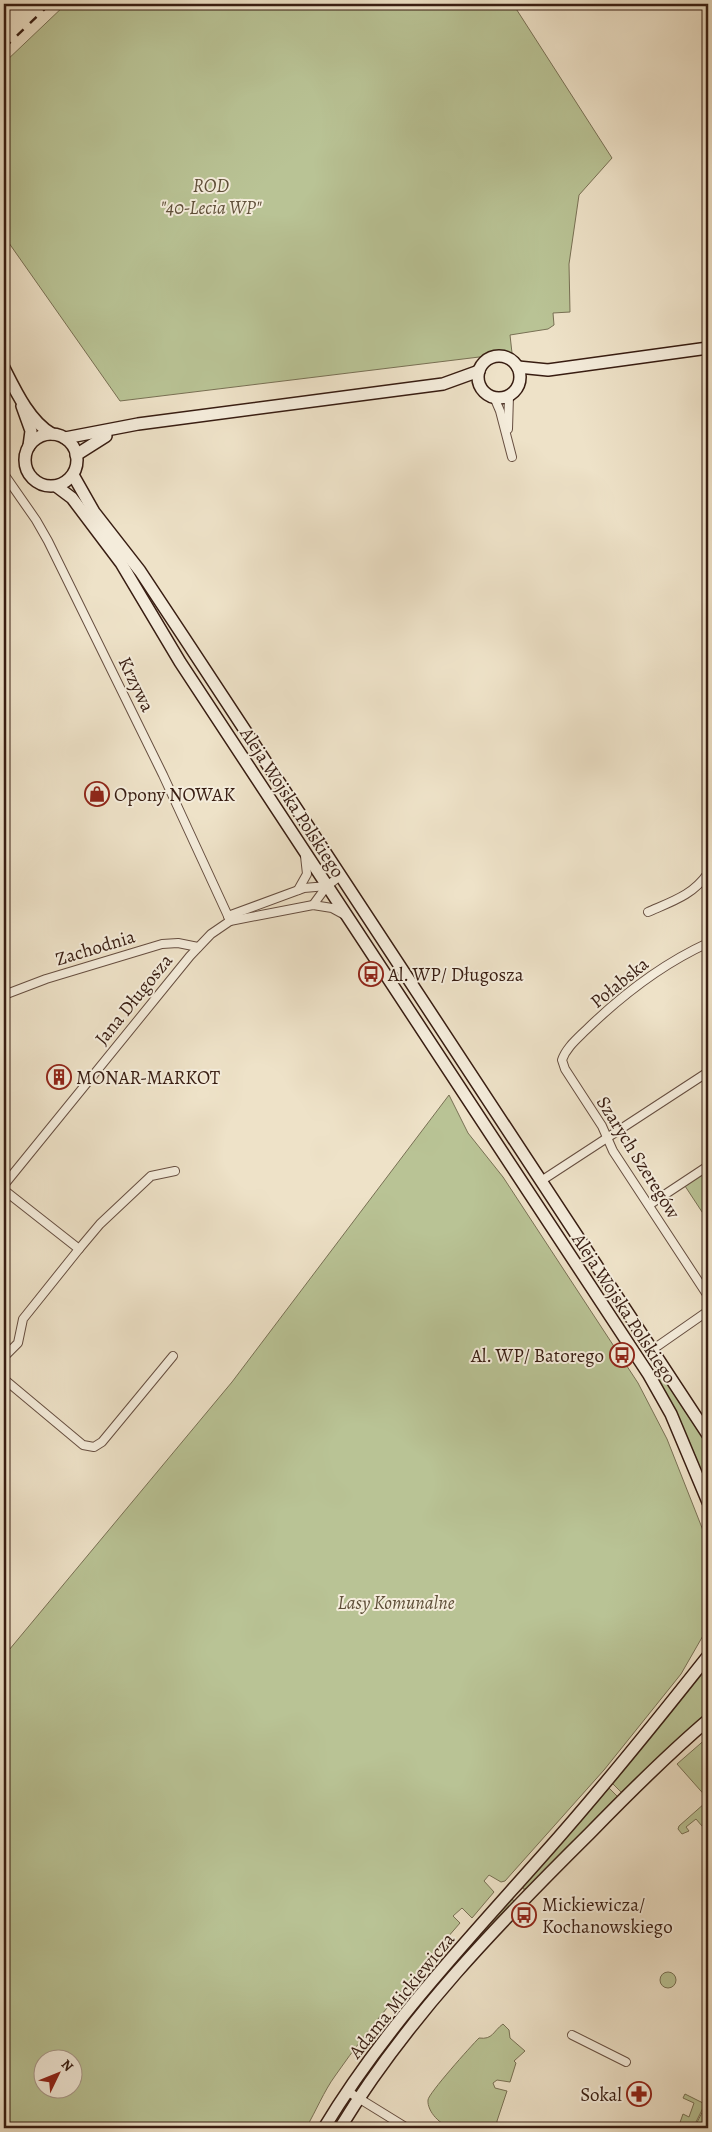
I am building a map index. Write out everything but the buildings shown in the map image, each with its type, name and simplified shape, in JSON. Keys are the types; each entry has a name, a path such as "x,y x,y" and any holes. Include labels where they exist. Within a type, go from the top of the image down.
{"main road":[{"path":"518,367 548,370 708,348"},
{"path":"17,393 40,425 52,434 65,438 117,430 138,424 443,384 474,385 482,388 494,397 509,396 517,389 520,381 518,367 509,358 499,356 486,360 479,371 478,378 482,388"},
{"path":"4,368 17,393 31,431 25,460 29,474 42,484 56,486 73,475 76,455 73,446 65,438"},
{"path":"520,381 548,370"},
{"path":"443,384 479,371"},
{"path":"76,455 117,430"},
{"path":"29,446 42,436 52,434"},
{"name":"Aleja Wojska Polskiego","path":"73,475 94,512 140,571 708,1435"},
{"name":"Aleja Wojska Polskiego","path":"56,486 72,498 121,563 163,636 659,1391 677,1426 708,1502"},
{"path":"257,780 272,772"},
{"path":"496,1142 510,1134"},
{"name":"Adama Mickiewicza","path":"324,2128 347,2091 399,2020 608,1782 708,1656"},
{"name":"Adama Mickiewicza","path":"340,2128 359,2098 423,2013 523,1899 646,1777 708,1720"},
{"path":"513,1889 523,1899"}],"street":[{"path":"508,438 509,396"},
{"path":"494,397 508,438 512,457"},
{"name":"Krzywa","path":"4,474 48,541 163,775 229,919"},
{"path":"298,890 307,874 303,849"},
{"path":"648,912 689,893 700,885 708,873"},
{"path":"313,905 326,886 340,876"},
{"path":"229,919 298,890 314,886 326,886"},
{"path":"229,919 313,905 337,910 350,921"},
{"name":"Jana Długosza","path":"6,1179 198,947 229,919"},
{"name":"Zachodnia","path":"4,995 46,979 162,944 178,943 198,947"},
{"name":"Połabska","path":"562,1060 573,1043 626,994 662,968 708,943"},
{"name":"Szarych Szeregów","path":"562,1060 565,1069 602,1126 607,1139 708,1296"},
{"path":"541,1181 708,1072"},
{"path":"649,1205 708,1166"},
{"path":"4,1357 18,1343 22,1319 100,1224 151,1176 175,1171"},
{"path":"4,1190 79,1249"},
{"path":"652,1350 708,1311"},
{"path":"4,1379 83,1445 94,1447 102,1442 173,1356"},
{"path":"572,2035 626,2062"},
{"path":"347,2091 407,2128"}],"green space":[{"name":"ROD \"40-Lecia WP\"","path":"66,4 513,4 612,158 579,195 569,264 570,312 553,313 554,325 548,329 510,335 512,353 120,401 4,236 4,63"},
{"name":"Lasy Komunalne","path":"449,1095 468,1133 503,1177 638,1383 667,1439 708,1543 708,1627 681,1674 604,1770 505,1881 501,1882 489,1875 484,1881 494,1892 472,1918 462,1908 453,1916 460,1923 365,2036 327,2088 306,2128 4,2128 4,1656 232,1382"},
{"path":"708,1171 708,1221 685,1186"},
{"path":"661,1371 708,1443 708,1491 654,1375"},
{"path":"708,1663 708,1715 623,1794 612,1783"},
{"path":"708,1737 708,1799 677,1764"},
{"path":"609,1788 619,1798 527,1889 523,1889 523,1885"},
{"path":"705,1803 708,1806 708,1833 696,1819 686,1827 689,1831 682,1834 678,1829 679,1826"},
{"path":"511,1899 515,1901 483,1938 479,1934"},
{"path":"475,1938 479,1943 369,2077 364,2074 387,2043"},
{"path":"668,1972 674,1974 676,1980 674,1986 668,1988 662,1986 660,1980 662,1974"},
{"path":"503,2024 509,2030 510,2038 525,2051 514,2061 516,2063 510,2082 497,2080 493,2083 495,2088 507,2091 497,2121 497,2128 462,2130 447,2126 432,2113 428,2105 430,2096 450,2070 479,2038 487,2038"},
{"path":"685,2094 705,2104 693,2128 678,2128 683,2114 689,2117 694,2103 683,2098"},
{"path":"706,2105 708,2106 708,2128 694,2128"}],"railway":[{"path":"4,48 50,4"}],"place":[{"name":"Opony NOWAK","path":"97,794"},
{"name":"Al. WP/ Długosza","path":"371,974"},
{"name":"MONAR-MARKOT","path":"59,1077"},
{"name":"Al. WP/ Batorego","path":"622,1355"},
{"name":"Mickiewicza/ Kochanowskiego","path":"524,1915"},
{"name":"Sokal","path":"639,2094"}]}
